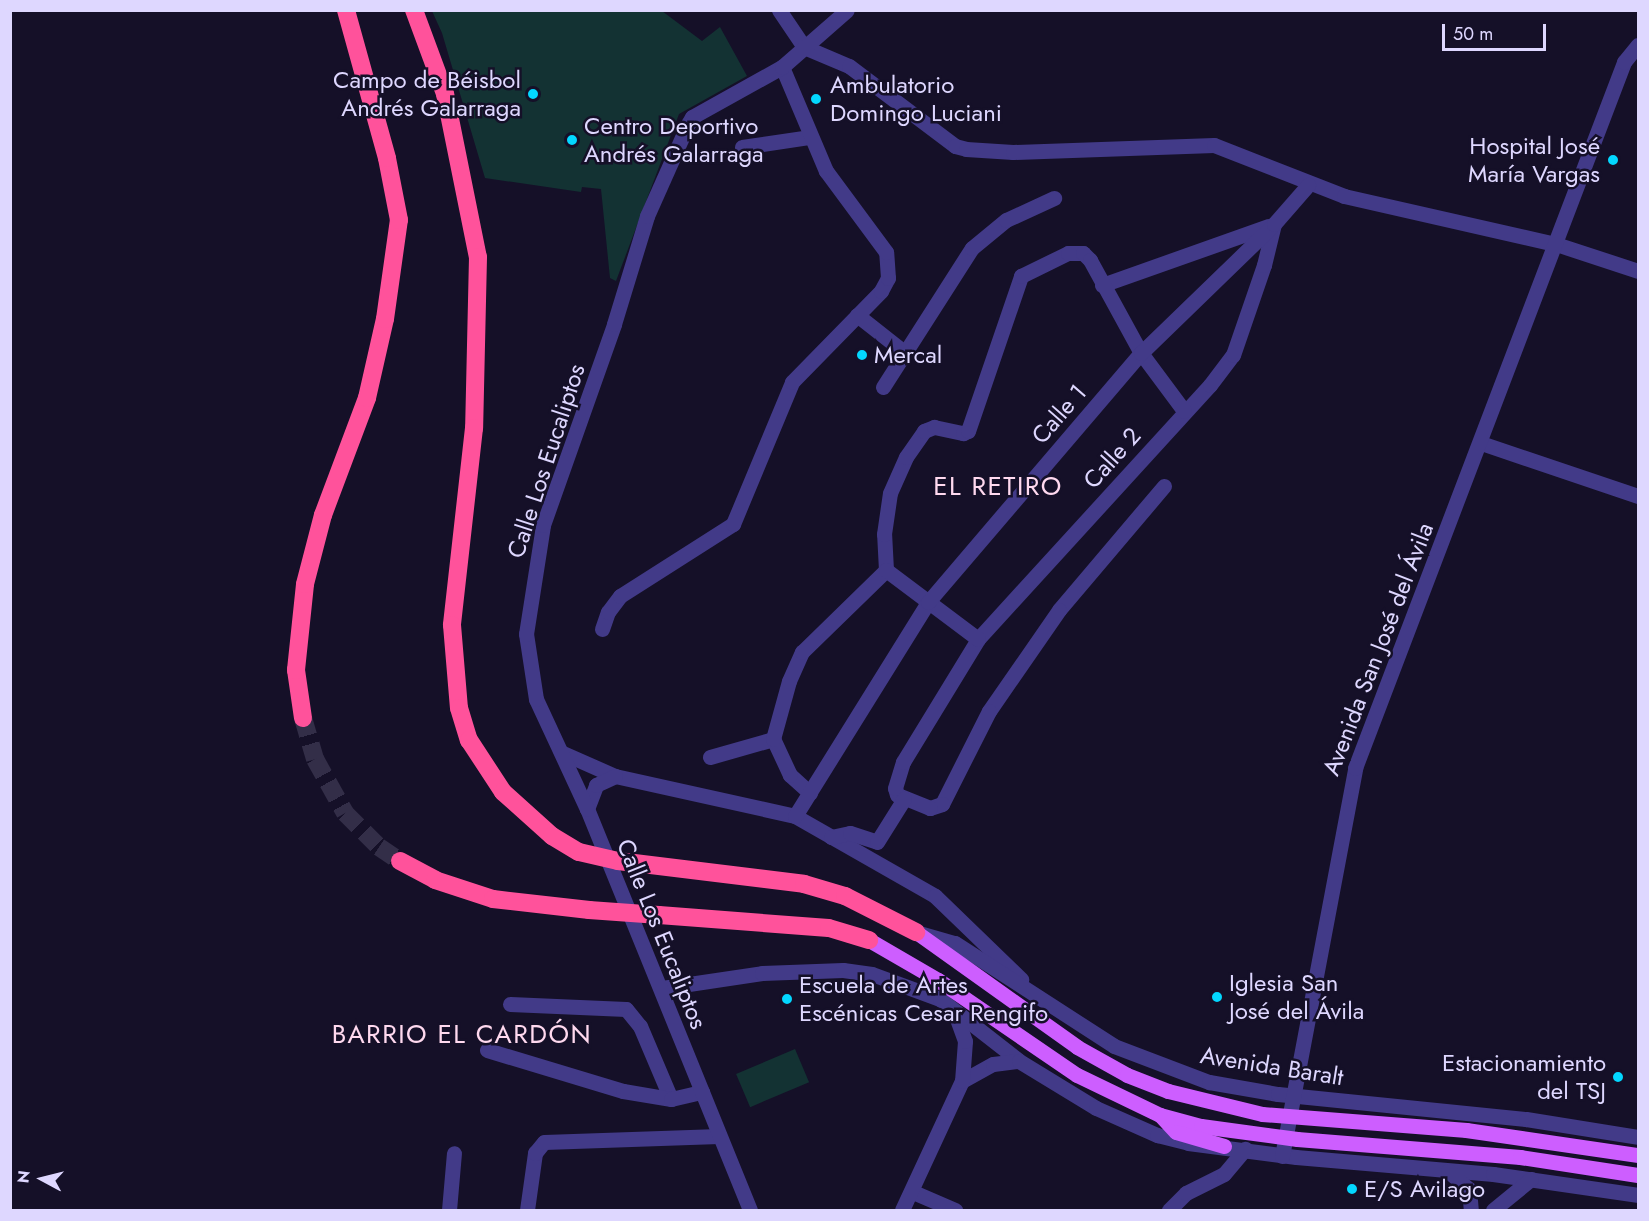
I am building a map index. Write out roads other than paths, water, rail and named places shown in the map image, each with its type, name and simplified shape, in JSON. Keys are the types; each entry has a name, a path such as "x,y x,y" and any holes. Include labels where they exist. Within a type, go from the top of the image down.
{"highway":[{"path":"303,718 297,696 296,670 304,584 323,514 367,398 386,319 399,220 387,158 346,10"},
{"path":"414,10 445,94 478,257 474,428 452,625 459,708 469,740 503,792 544,830 579,852 618,861 804,884 846,896 916,932"},
{"path":"400,861 435,880 493,899 589,910 829,928 869,940"}],"main road":[{"name":"Avenida Baralt","path":"916,932 1039,1022 1127,1075 1197,1100 1288,1117 1466,1130 1638,1155"},
{"path":"869,940 938,980 1077,1075 1160,1115 1201,1126 1285,1137 1520,1157 1638,1174"},
{"path":"1160,1115 1176,1132 1224,1146"}],"street":[{"name":"Calle Los Eucaliptos","path":"750,1210 662,988 563,753 536,699 526,634 543,525 614,324 647,216 688,124 692,117 782,67 847,10"},
{"path":"784,12 804,47 849,66 955,146 966,149 1012,152 1214,145 1235,151 1308,185 1556,244 1638,271"},
{"name":"Avenida San José del Ávila","path":"1282,1156 1291,1095 1355,768 1481,443 1624,62 1638,45"},
{"path":"602,629 620,596 734,524 792,382 881,291 888,278 886,252 826,171 810,137 804,114 782,67"},
{"path":"742,147 810,137"},
{"name":"Calle 1","path":"795,816 928,602 1141,353 1274,224 1308,185"},
{"path":"883,387 972,248 1006,220 1054,198"},
{"path":"1102,285 1274,224"},
{"name":"Calle 2","path":"900,797 895,788 903,762 978,639 1233,355 1264,265 1274,224"},
{"path":"810,793 790,775 774,739 802,652 886,570 884,534 890,493 906,457 924,431 934,427 963,433 968,431 1021,276 1068,252 1083,254 1141,353 1184,411"},
{"path":"857,315 904,352"},
{"path":"1481,443 1638,496"},
{"path":"831,837 850,833 877,842 900,797 930,808 942,804 989,711 1046,629 1164,486"},
{"path":"886,570 978,639"},
{"path":"710,757 774,739"},
{"path":"563,753 615,776 795,816 935,896 1044,1002"},
{"path":"587,809 596,785 615,776"},
{"name":"Avenida Baralt","path":"916,932 955,943 1044,1002 1144,1061 1209,1082 1291,1095 1515,1117 1638,1137"},
{"path":"662,988 762,973 843,970 872,974 940,999 1019,1061 1125,1123 1188,1143 1224,1146 1282,1156 1531,1179 1638,1195"},
{"path":"902,1210 913,1192 962,1081 962,1028 940,999"},
{"path":"510,1004 626,1009 640,1026 671,1099"},
{"path":"487,1050 623,1091 671,1099 702,1092"},
{"path":"962,1081 993,1064 1019,1061"},
{"path":"527,1210 535,1153 544,1142 719,1136"},
{"path":"1169,1210 1186,1193 1224,1174 1245,1149"},
{"path":"449,1210 454,1153"},
{"path":"1448,1171 1469,1189 1471,1210"},
{"path":"1493,1210 1510,1204 1531,1179"},
{"path":"913,1192 955,1210"}],"tunnel":[{"path":"303,718 315,759 345,813 379,847 400,861"}],"place":[{"name":"Campo de Béisbol Andrés Galarraga","path":"533,94"},
{"name":"Ambulatorio Domingo Luciani","path":"816,99"},
{"name":"Centro Deportivo Andrés Galarraga","path":"572,140"},
{"name":"Hospital José María Vargas","path":"1613,160"},
{"name":"Mercal","path":"862,355"},
{"name":"Iglesia San José del Ávila","path":"1217,997"},
{"name":"Escuela de Artes Escénicas Cesar Rengifo","path":"787,999"},
{"name":"Estacionamiento del TSJ","path":"1618,1077"},
{"name":"E/S Avilago","path":"1352,1189"}],"district":[{"name":"EL RETIRO","path":"998,487"},
{"name":"BARRIO EL CARDÓN","path":"462,1035"}]}
